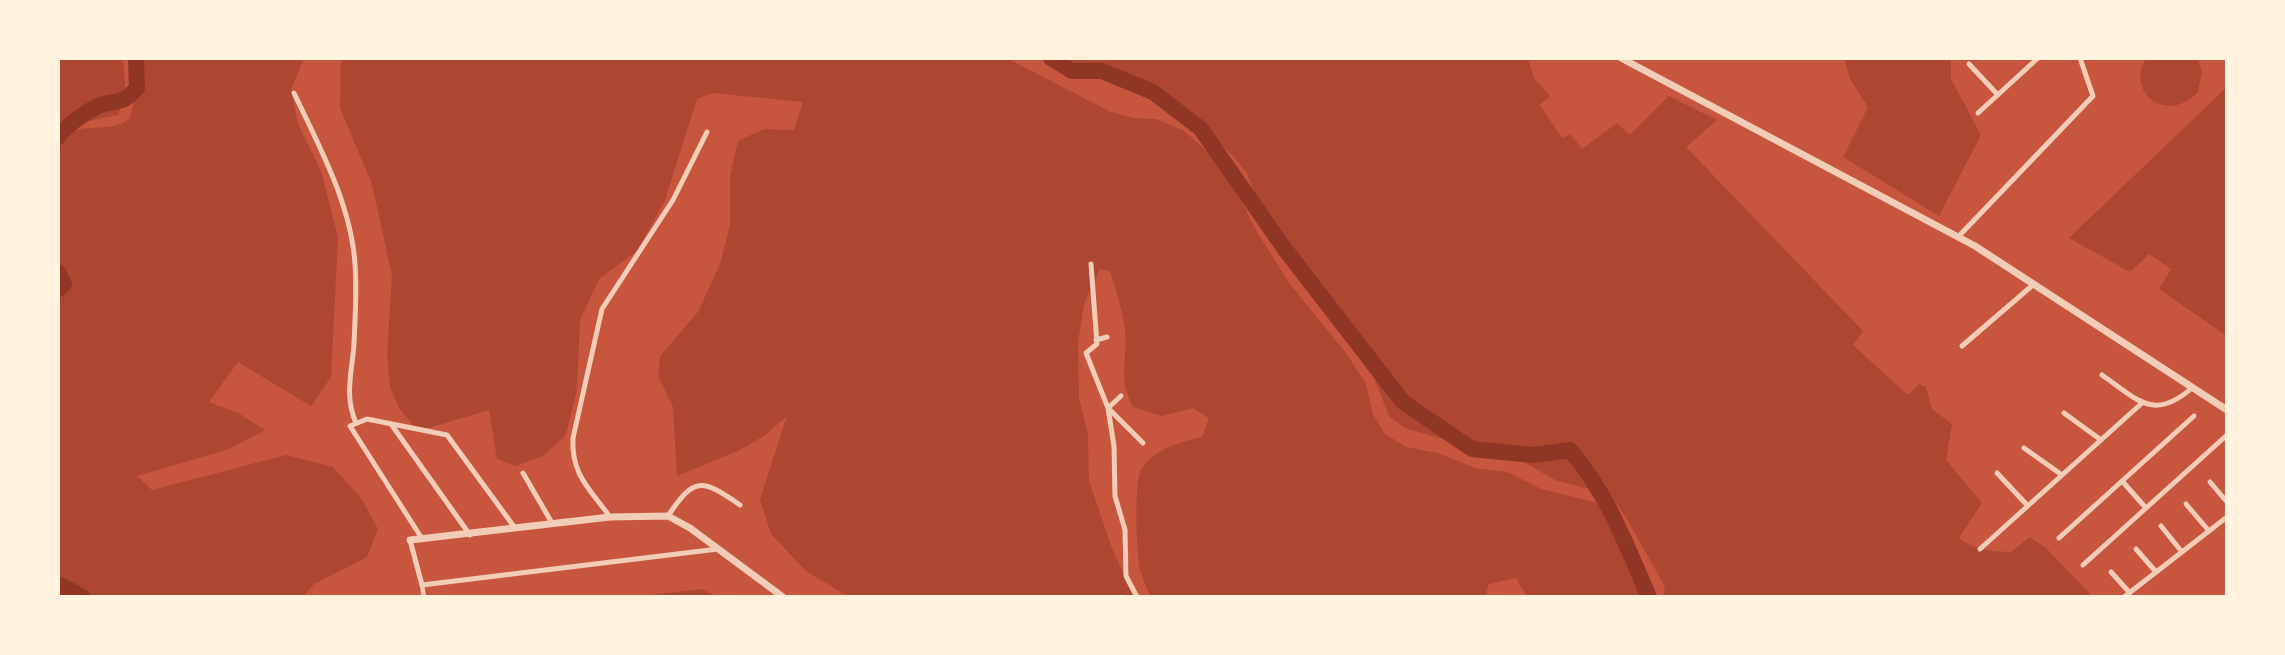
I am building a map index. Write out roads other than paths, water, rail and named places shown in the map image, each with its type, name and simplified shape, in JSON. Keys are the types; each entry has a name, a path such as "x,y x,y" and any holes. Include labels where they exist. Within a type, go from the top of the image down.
{"street":[{"path":"1621,58 1958,237 2225,407"},
{"path":"1978,113 2036,58"},
{"path":"1958,237 2093,96 2080,58"},
{"path":"1969,64 1998,95"},
{"path":"294,93 322,153 350,232 355,263 355,298 348,387 350,407 356,423"},
{"path":"610,517 581,478 572,457 573,438 602,309 673,200 707,132"},
{"path":"1091,264 1096,345 1086,353 1108,408 1114,446 1115,496 1125,530 1126,576 1138,597"},
{"path":"1962,345 2034,284"},
{"path":"1096,340 1107,337"},
{"path":"2102,375 2142,403 2154,407 2168,405 2193,387"},
{"path":"1108,408 1121,396"},
{"path":"1980,549 2142,403"},
{"path":"1108,408 1143,443"},
{"path":"2064,413 2101,440"},
{"path":"2059,538 2194,416"},
{"path":"421,537 350,429 356,423 367,419 447,435 514,528"},
{"path":"391,424 470,535"},
{"path":"2083,565 2227,435"},
{"path":"2024,449 2062,475"},
{"path":"523,473 552,523"},
{"path":"1997,473 2028,506"},
{"path":"2122,481 2146,508"},
{"path":"2210,482 2227,502"},
{"path":"668,516 685,491 694,487 710,486 740,505"},
{"path":"2186,504 2209,531"},
{"path":"424,597 410,540 610,517 668,516 690,528 783,597"},
{"path":"2111,572 2127,595 2227,517"},
{"path":"2161,526 2182,552"},
{"path":"422,585 718,549"},
{"path":"2136,549 2156,572"}],"waterway":[{"path":"58,137 93,109 122,100 137,88 136,58"},
{"path":"1051,58 1072,71 1102,71 1153,92 1201,129 1284,248 1403,402 1472,449 1533,455 1570,450 1606,502 1649,597"},
{"path":"58,272 64,284 58,289"},
{"path":"58,584 83,597"}]}
